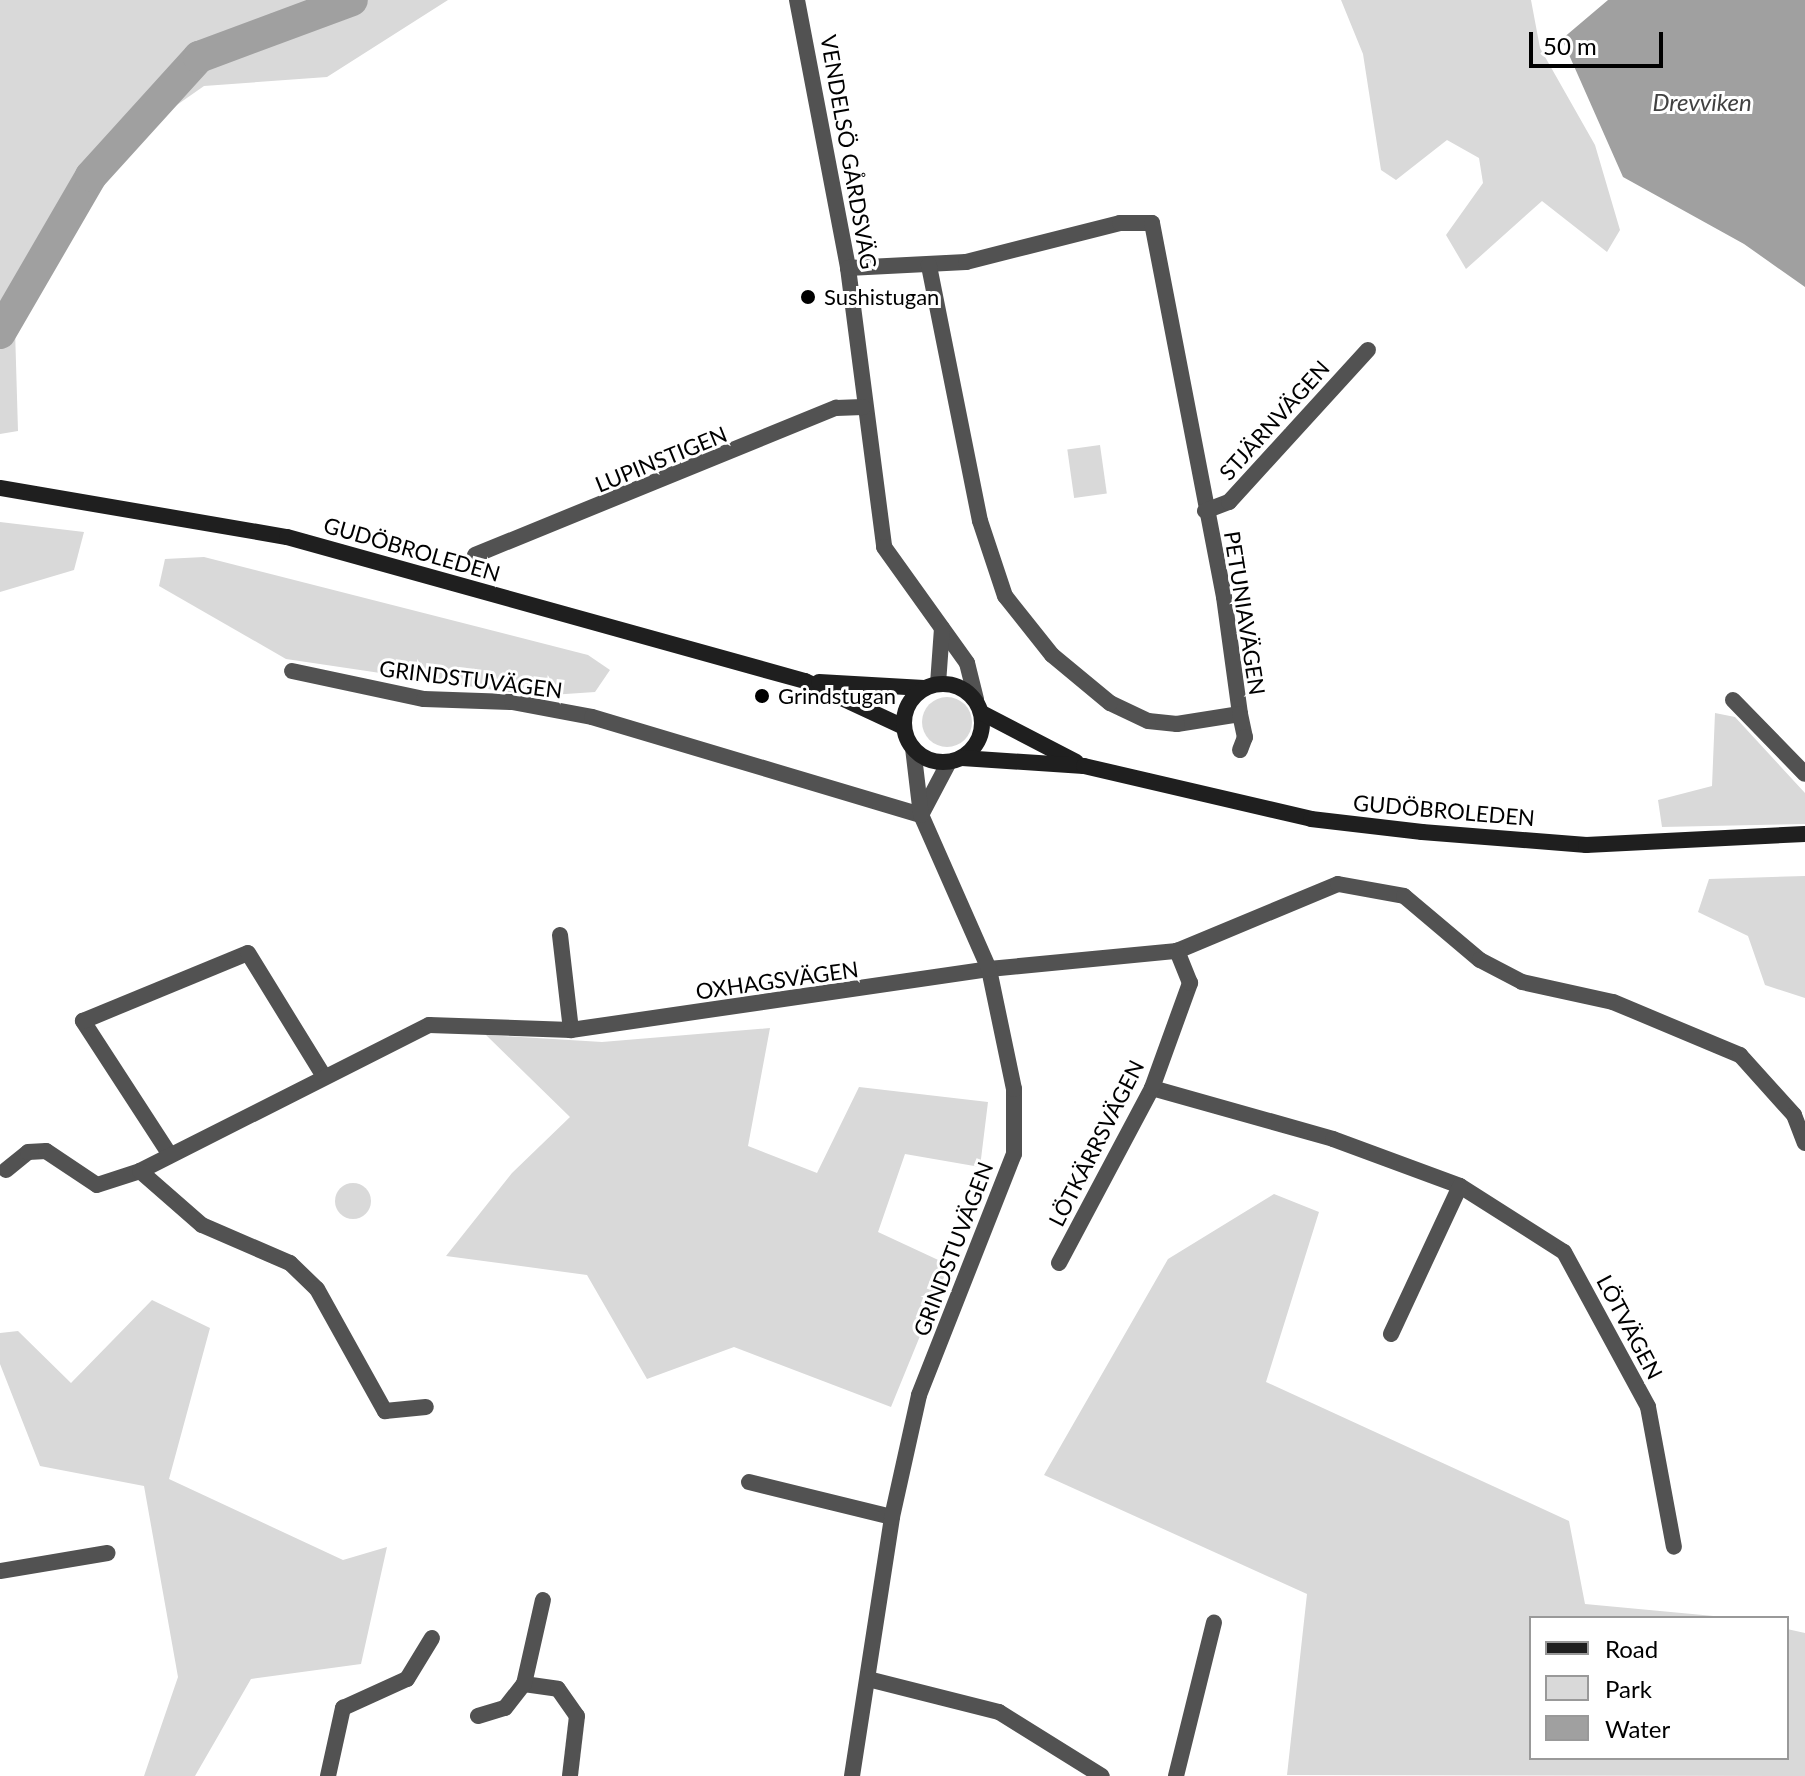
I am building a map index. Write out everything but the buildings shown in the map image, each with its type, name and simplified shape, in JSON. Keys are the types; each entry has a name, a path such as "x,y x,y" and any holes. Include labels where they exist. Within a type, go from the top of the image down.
{"main road":[{"name":"GUDÖBROLEDEN","path":"0,488 287,537 805,681 904,727"},
{"name":"GUDÖBROLEDEN","path":"805,681 931,686"},
{"path":"931,686 964,689 979,707 979,740 956,760 913,748 904,727 906,709 931,686"},
{"name":"GUDÖBROLEDEN","path":"979,707 1084,766"},
{"name":"GUDÖBROLEDEN","path":"956,760 1084,766 1311,819 1422,832 1586,845 1805,834"}],"street":[{"name":"VENDELSÖ GÅRDSVÄG","path":"797,0 848,268 863,407 884,547 967,663 979,707"},
{"name":"PETUNIAVÄGEN","path":"848,268 929,265 1120,223 1152,223 1240,714 1177,724 1148,721 1110,703 1052,655 1005,596 980,521 929,265"},
{"name":"STJÄRNVÄGEN","path":"1205,511 1229,502 1368,350"},
{"name":"LUPINSTIGEN","path":"475,555 836,408 863,407"},
{"path":"931,686 942,627"},
{"name":"GRINDSTUVÄGEN","path":"292,671 424,699 512,702 592,717 921,815"},
{"path":"1733,700 1805,774"},
{"path":"1240,714 1245,737 1240,750"},
{"name":"GRINDSTUVÄGEN","path":"852,1776 892,1517 919,1395 1014,1154 1014,1089 989,969 921,815 913,748"},
{"path":"921,815 956,760"},
{"name":"OXHAGSVÄGEN","path":"6,1170 28,1152 46,1151 97,1185 140,1171 323,1075 429,1025 571,1030 989,969 1177,951 1338,884 1404,896 1480,960 1522,982 1613,1002 1740,1055 1794,1115 1805,1143"},
{"path":"560,935 571,1030"},
{"name":"LÖTKÄRRSVÄGEN","path":"1059,1263 1152,1088 1190,983 1177,951"},
{"path":"170,1155 83,1021 248,953 323,1075"},
{"name":"LÖTVÄGEN","path":"1152,1088 1320,1135 1460,1186 1564,1252 1648,1407 1674,1547"},
{"path":"140,1171 202,1225 290,1263 317,1289 362,1359 385,1411 426,1407"},
{"path":"1391,1334 1460,1186"},
{"path":"749,1482 892,1517"},
{"path":"0,1571 107,1553"},
{"path":"478,1716 505,1708 524,1684 543,1600"},
{"path":"1176,1776 1214,1623"},
{"path":"328,1776 343,1708 407,1679 432,1638"},
{"path":"868,1679 999,1712 1102,1776"},
{"path":"524,1684 558,1689 577,1716 570,1776"}],"green space":[{"path":"0,0 448,0 327,77 204,86 74,177 15,329 18,431 0,434"},
{"path":"1341,0 1531,0 1540,48 1595,145 1620,230 1607,252 1542,201 1466,269 1446,235 1483,183 1479,158 1447,140 1396,180 1381,170 1363,54"},
{"path":"1100,445 1107,494 1074,498 1067,450"},
{"path":"0,522 84,532 74,570 0,592"},
{"path":"204,557 588,655 610,670 595,692 536,696 286,659 159,586 165,559"},
{"path":"947,697 965,704 972,722 965,740 947,747 929,740 922,722 929,704"},
{"path":"1715,713 1735,717 1805,793 1805,824 1662,827 1658,800 1712,786"},
{"path":"1805,876 1805,998 1765,985 1748,936 1698,912 1709,879"},
{"path":"770,1028 748,1146 817,1173 859,1087 988,1102 980,1167 905,1154 878,1232 949,1265 891,1407 734,1347 647,1379 587,1275 446,1256 512,1173 570,1117 486,1035 602,1042"},
{"path":"353,1183 365,1189 371,1201 365,1213 353,1219 341,1213 335,1201 341,1189"},
{"path":"1274,1194 1319,1212 1266,1382 1569,1521 1585,1604 1714,1616 1529,1616 1529,1760 1789,1760 1789,1629 1805,1633 1805,1776 1287,1775 1307,1594 1044,1475 1168,1259"},
{"path":"152,1300 210,1328 169,1479 343,1560 387,1547 361,1664 251,1679 195,1776 144,1776 178,1677 144,1486 40,1466 0,1364 0,1333 18,1331 71,1383"}],"water":[{"name":"Drevviken","path":"1608,0 1805,0 1805,287 1744,244 1623,177 1562,39"}],"waterway":[{"path":"0,333 91,176 199,57 352,0"}],"place":[{"name":"Sushistugan","path":"808,297"},
{"name":"Grindstugan","path":"762,696"}]}
